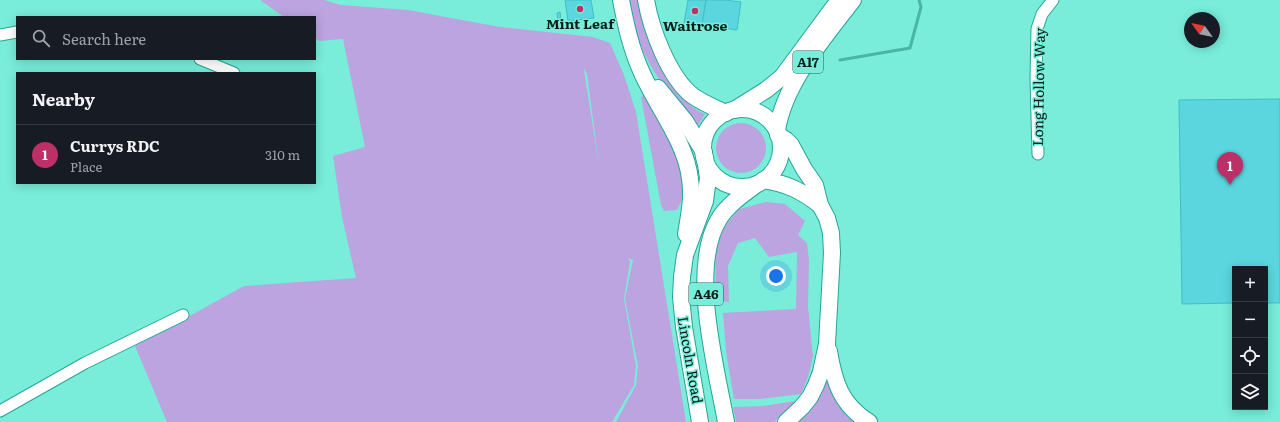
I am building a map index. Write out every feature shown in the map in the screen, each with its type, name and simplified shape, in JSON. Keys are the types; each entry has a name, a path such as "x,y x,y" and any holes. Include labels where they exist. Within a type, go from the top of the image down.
{"highway":[{"name":"A46","path":"621,0 626,30 642,74 676,136 687,164 691,193 685,239 685,255"},
{"path":"646,0 648,14 657,40 668,62 683,86 692,95 704,102 729,112"},
{"name":"A17","path":"729,112 766,90 782,77 839,0"},
{"name":"A17","path":"777,133 782,109 799,75 853,0"},
{"name":"A46","path":"634,52 656,85 685,121 704,155"},
{"path":"760,182 772,172 778,161 781,149 777,133 768,119 760,114 746,110 729,112 714,121 708,130 704,141 704,155 712,172 725,182 741,186 760,182 779,183 800,191 820,205"},
{"path":"777,133 791,145 804,169 815,185 820,205 827,218 831,233 832,253 828,344 833,375 842,395 856,412 869,422"},
{"name":"Lincoln Road","path":"700,422 681,308 682,277 685,255 705,201 708,178 704,155"},
{"name":"Lincoln Road","path":"726,422 708,321 705,284 707,252 710,239 720,217 729,206 760,182"},
{"path":"786,422 802,407 816,385 828,344"}],"street":[{"name":"Long Hollow Way","path":"1038,154 1036,78 1037,29 1042,14 1053,0"},
{"path":"0,35 16,32"},
{"path":"202,60 232,72"},
{"path":"0,411 85,363 183,315"}],"shaded area":[{"path":"260,0 324,0 341,5 408,10 500,27 593,37 610,43 624,75 636,112 686,422 616,422 636,385 638,366 625,299 633,260 628,258 630,262 624,299 636,366 634,385 612,422 167,422 135,346 244,286 356,278 342,217 333,156 365,147 343,39 319,41 316,39 316,16 283,16","holes":["584,69 587,74 599,165"]},
{"path":"628,0 637,0 652,48 669,81 680,95 692,106 705,114 697,127 663,84 649,62 636,32"},
{"path":"648,93 684,171 682,200 677,210 664,211 661,205 641,97"},
{"path":"736,123 746,123 759,130 766,143 766,153 759,166 746,173 736,173 727,169 720,162 716,153 716,143 720,134 727,127"},
{"path":"766,202 785,204 805,221 798,235 807,243 809,260 808,307 813,356 808,377 801,394 760,399 734,399 726,352 723,313 796,309 797,252 769,257 755,238 738,243 728,266 729,302 716,300 715,251 724,227 739,209"},
{"path":"825,376 859,422 795,422"},
{"path":"796,401 794,405 774,422 736,422 733,407 763,406"}],"building":[{"name":"Mint Leaf","path":"565,0 591,0 594,18 568,21"},
{"name":"Waitrose","path":"688,0 706,0 702,25 684,23"},
{"path":"706,0 741,2 737,30 702,25"},
{"path":"560,12 561,20 558,21 557,13"},
{"path":"1280,99 1280,303 1268,303 1268,266 1232,266 1232,303 1182,304 1179,100"}],"waterway":[{"path":"840,60 910,48 921,7 919,0"}],"place":[{"name":"Mint Leaf","path":"580,9"},
{"name":"Waitrose","path":"695,11"},
{"name":"Currys RDC","path":"1230,185"}]}
